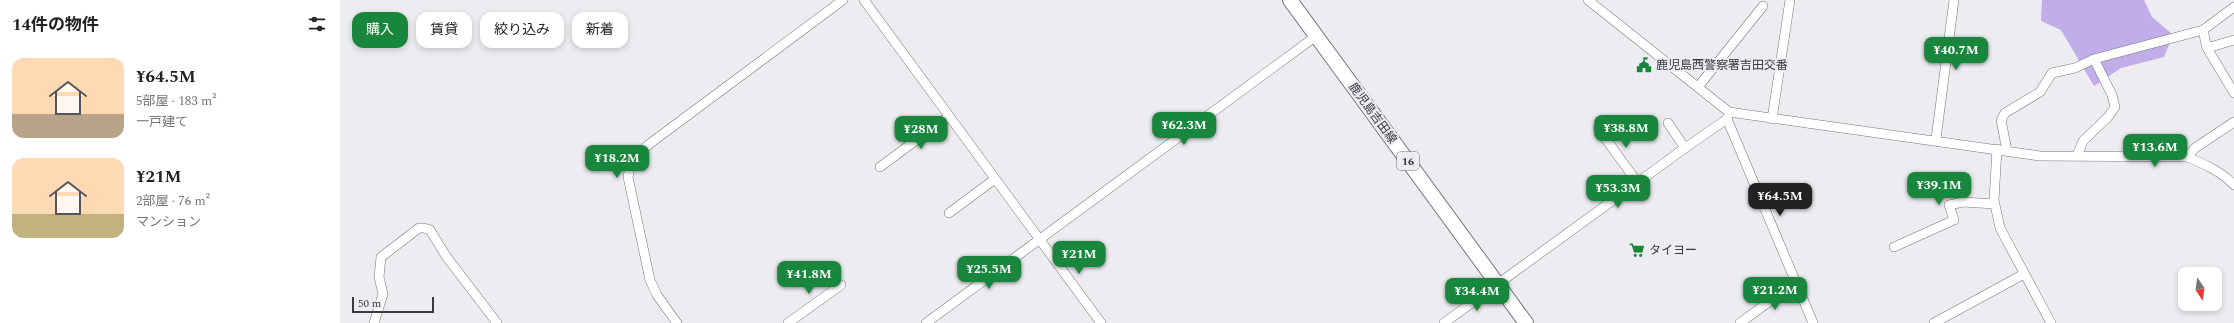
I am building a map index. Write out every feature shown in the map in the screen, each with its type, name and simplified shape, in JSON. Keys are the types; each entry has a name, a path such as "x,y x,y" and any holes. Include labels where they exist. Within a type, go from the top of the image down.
{"main road":[{"name":"鹿児島吉田線","path":"1290,0 1526,323"}],"street":[{"path":"677,323 657,295 650,280 628,177 630,162 648,145 843,0"},
{"path":"864,0 1100,323"},
{"path":"1588,0 1698,87 1728,115 1813,323"},
{"path":"1772,119 1790,0"},
{"path":"1936,140 1954,0"},
{"path":"1698,87 1763,6"},
{"path":"2007,151 2001,120 2005,113 2040,92 2052,73 2075,68 2122,50 2203,30 2234,7"},
{"path":"2203,30 2207,48 2234,93"},
{"path":"926,323 1316,36"},
{"path":"2207,48 2234,40"},
{"path":"2077,156 2083,141 2108,117 2115,107 2112,95 2094,60"},
{"path":"1444,323 1497,283 1685,148 1728,115 1772,119 1936,140 2040,156 2187,157 2206,165 2227,178 2234,185"},
{"path":"880,167 949,116"},
{"path":"2187,157 2195,148 2234,122"},
{"path":"1668,123 1685,148"},
{"path":"1598,128 1637,182"},
{"path":"1997,149 1995,204 2000,228 2050,323"},
{"path":"949,213 995,179"},
{"path":"1894,247 1954,220 1949,205 1963,202 1995,204"},
{"path":"374,323 383,294 379,277 381,257 419,228 424,228 430,230 446,256 498,323"},
{"path":"1934,323 2024,274"},
{"path":"1740,323 1796,282"},
{"path":"788,323 841,285"}],"shaded area":[{"path":"2042,0 2144,0 2152,17 2173,35 2164,57 2121,68 2094,86 2061,30 2041,21"}],"place":[{"name":"鹿児島西警察署吉田交番","path":"1644,65"},
{"name":"タイヨー","path":"1637,250"}]}
